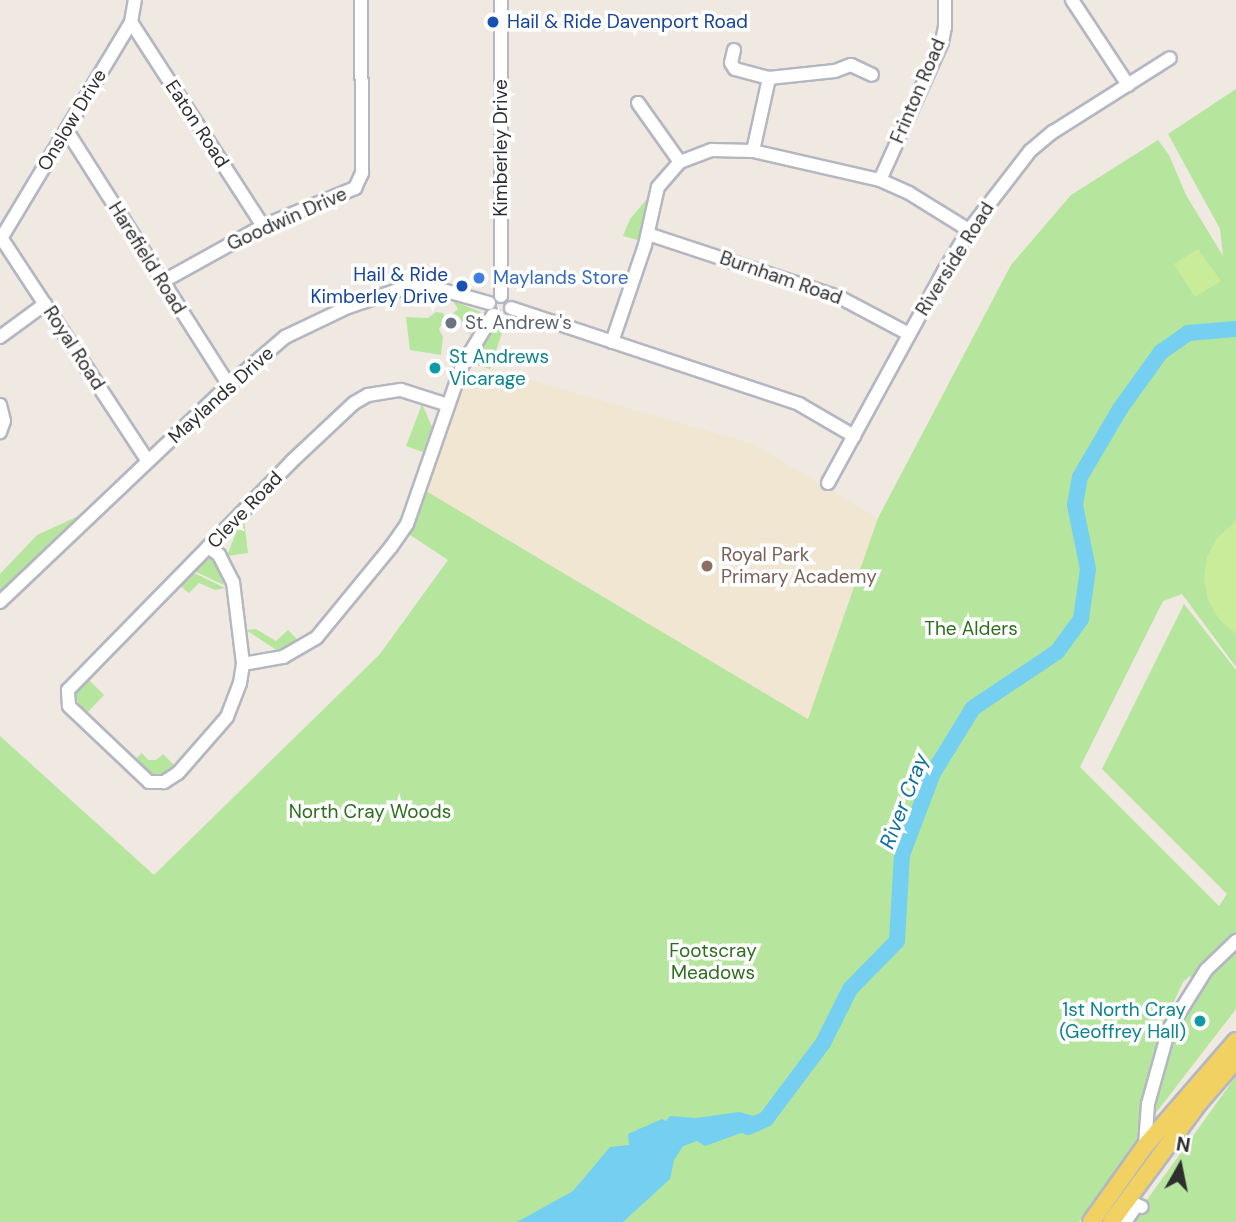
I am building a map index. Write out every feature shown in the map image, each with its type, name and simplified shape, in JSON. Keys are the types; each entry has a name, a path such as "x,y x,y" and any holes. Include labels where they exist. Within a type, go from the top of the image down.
{"main road":[{"path":"1091,1222 1145,1146 1236,1041"},
{"path":"1111,1222 1198,1104 1236,1060"}],"street":[{"name":"Onslow Drive","path":"1,236 131,22 135,0"},
{"name":"Goodwin Drive","path":"162,282 263,226 351,191 362,178 361,0"},
{"name":"Kimberley Drive","path":"501,0 501,296"},
{"name":"Frinton Road","path":"880,180 942,42 946,27 945,0"},
{"path":"1072,0 1128,85"},
{"name":"Eaton Road","path":"131,22 263,226"},
{"path":"734,50 731,63 735,69 769,78 835,71 851,59 872,75"},
{"name":"Riverside Road","path":"828,483 969,230 1030,151 1053,132 1170,58"},
{"path":"753,151 769,78"},
{"path":"638,103 680,162"},
{"name":"Harefield Road","path":"66,131 229,385"},
{"path":"612,342 648,234 659,187 680,162 712,150 753,151 880,180 909,193 969,230"},
{"name":"Burnham Road","path":"648,234 841,298 909,334"},
{"name":"Royal Road","path":"1,236 148,461"},
{"name":"Maylands Drive","path":"0,602 229,385 285,337 348,307 385,293 416,287 464,294 491,309"},
{"path":"208,547 219,555 233,582 243,664 283,657 317,637 407,524 462,366 491,309 501,296 508,300 510,308 506,315 491,309"},
{"path":"0,337 45,304"},
{"path":"510,308 799,404 854,436"},
{"name":"Cleve Road","path":"243,664 236,699 227,718 178,773 164,782 155,783 134,770 69,706 68,690 354,403 368,395 401,390 448,405"},
{"path":"0,405 4,421 0,432"},
{"path":"1145,1146 1150,1095 1169,1029 1206,970 1236,941"},
{"path":"1125,1222 1137,1205 1142,1207"}],"shaded area":[{"name":"Royal Park Primary Academy","path":"490,369 751,443 878,518 808,719 426,491 463,384 482,389"}],"green space":[{"name":"Footscray Meadows","path":"1236,89 1236,667 1182,594 1163,601 1080,767 1219,906 1227,894 1102,769 1184,604 1236,670 1236,1009 1152,1118 1167,1051 1199,986 1190,976 1183,982 1163,1026 1156,1030 1163,1034 1150,1067 1138,1137 1079,1222 0,1222 0,736 154,875 380,654 448,560 410,535 426,491 808,719 878,518 1011,265 1071,195 1158,140 1169,155 1186,195 1223,256 1220,229 1168,134"},
{"path":"647,199 650,200 641,241 623,236 630,219"},
{"path":"1198,249 1221,281 1195,297 1174,264"},
{"path":"453,301 481,312 470,335 459,317 451,315 458,309"},
{"path":"436,312 443,313 445,318 439,329 443,337 441,355 410,350 406,317 428,318"},
{"path":"505,324 490,369 470,363 493,325"},
{"path":"422,404 432,427 423,452 406,446"},
{"path":"85,513 0,595 0,574 37,535"},
{"path":"244,520 248,553 227,556 239,525"},
{"path":"1236,521 1236,634 1219,619 1208,600 1204,579 1207,557 1217,538"},
{"path":"212,558 224,585 194,571 206,559"},
{"path":"192,572 225,588 215,590 199,583 189,593 179,585"},
{"path":"256,629 276,641 288,630 299,641 278,651 246,630"},
{"path":"86,677 104,695 87,713 79,706 75,693"},
{"path":"142,753 148,760 156,760 163,754 174,765 162,774 152,774 134,760"},
{"path":"1236,1076 1236,1222 1131,1222"}],"water":[{"path":"739,1112 766,1119 758,1127 705,1146 697,1141 683,1146 674,1160 670,1179 623,1222 517,1222 573,1191 610,1147 629,1145 628,1134 662,1119 666,1121 670,1116 696,1118"}],"waterway":[{"name":"River Cray","path":"748,1127 766,1119 823,1043 850,989 897,941 902,855 933,773 973,708 1057,652 1081,619 1088,569 1075,505 1080,477 1120,409 1161,352 1188,333 1236,329"}],"place":[{"name":"Hail & Ride Davenport Road","path":"493,22"},
{"name":"Maylands Store","path":"479,278"},
{"name":"Hail & Ride Kimberley Drive","path":"462,286"},
{"name":"St. Andrew's","path":"451,323"},
{"name":"St Andrews Vicarage","path":"435,368"},
{"name":"Royal Park Primary Academy","path":"707,566"},
{"name":"1st North Cray (Geoffrey Hall)","path":"1200,1021"}],"park label":[{"name":"The Alders","path":"971,629"},
{"name":"North Cray Woods","path":"370,812"}]}
